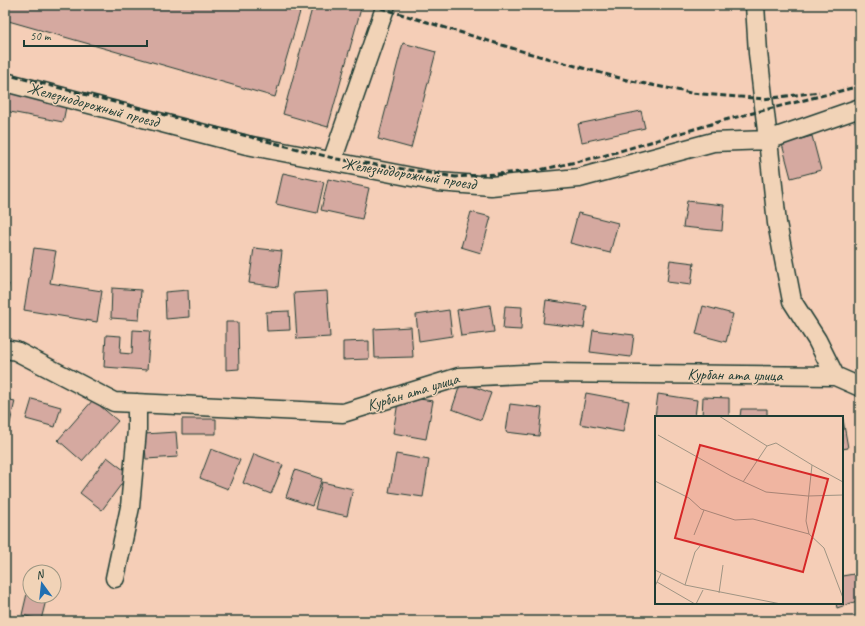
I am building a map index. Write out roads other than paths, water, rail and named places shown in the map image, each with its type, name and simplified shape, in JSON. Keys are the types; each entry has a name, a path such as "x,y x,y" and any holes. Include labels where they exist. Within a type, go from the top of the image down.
{"street":[{"path":"332,161 386,5"},
{"path":"755,5 758,53 777,223 792,302 817,340 835,376 860,387"},
{"name":"Железнодорожный проезд","path":"5,82 247,145 438,182 491,186 579,178 713,142 768,140 860,108"},
{"name":"Курбан ата улица","path":"5,349 16,351 114,402 343,413 460,376 544,373 835,376"},
{"path":"115,578 130,507 137,430 137,403"}],"railway":[{"path":"381,8 528,53 627,80 691,93 764,99 819,92"},
{"path":"5,74 337,159 456,177 535,171 603,156 725,120 860,86"}]}
